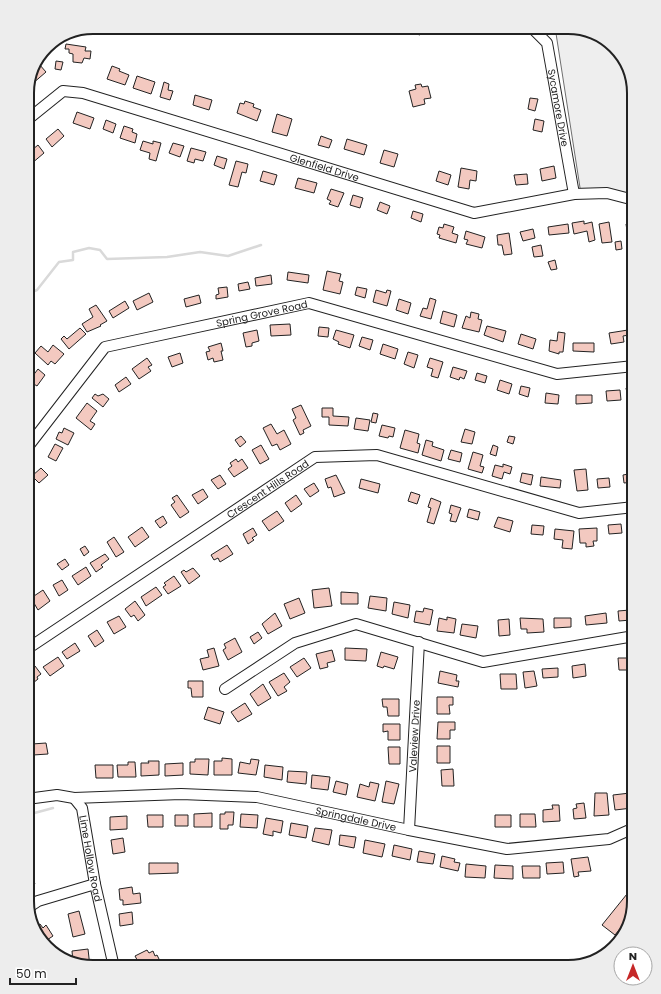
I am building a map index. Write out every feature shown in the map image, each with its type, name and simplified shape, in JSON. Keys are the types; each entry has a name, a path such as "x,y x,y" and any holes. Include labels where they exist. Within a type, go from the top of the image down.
{"street":[{"name":"Sycamore Drive","path":"540,34 547,43 574,194"},
{"name":"Glenfield Drive","path":"34,114 63,91 83,93 474,213 574,194 607,193 627,198"},
{"name":"Spring Grove Road","path":"34,439 105,347 309,302 557,374 627,367"},
{"name":"Crescent Hills Road","path":"34,644 315,457 377,455 579,513 627,508"},
{"path":"225,689 295,643 356,624 483,662 627,637"},
{"name":"Valeview Drive","path":"409,830 419,642"},
{"name":"Springdale Drive","path":"74,798 181,794 257,797 409,830 507,848 609,839 627,831"},
{"path":"34,798 57,795 74,798"},
{"name":"Lime Hollow Road","path":"74,798 82,808 95,884 112,960"},
{"path":"34,903 38,901 95,884"}],"shaded area":[{"path":"556,34 579,35 601,44 612,54 619,64 625,78 627,93 627,199 581,194"}],"building":[{"path":"66,44 86,47 85,51 91,51 90,59 84,58 82,63 73,62 73,54 69,53 69,49 65,49"},
{"path":"56,61 63,62 61,70 55,69"},
{"path":"41,66 46,72 35,81"},
{"path":"112,66 129,75 125,85 107,79"},
{"path":"137,76 155,82 151,94 133,88"},
{"path":"164,82 169,84 168,90 173,91 170,100 160,97"},
{"path":"421,84 422,87 428,86 431,98 424,99 425,104 413,107 409,91 416,89 415,85"},
{"path":"195,95 212,100 209,110 193,105"},
{"path":"530,98 538,99 535,111 528,109"},
{"path":"245,101 254,104 253,107 261,110 257,121 237,113 240,103 244,104"},
{"path":"77,112 94,118 90,129 73,123"},
{"path":"277,114 292,119 287,136 272,132"},
{"path":"535,119 544,121 542,132 533,130"},
{"path":"106,120 116,124 113,133 103,129"},
{"path":"124,126 133,129 132,132 137,134 135,143 120,138"},
{"path":"58,129 64,136 52,147 46,139"},
{"path":"321,136 332,140 329,148 318,145"},
{"path":"347,139 367,145 364,155 344,149"},
{"path":"143,141 153,144 153,141 161,143 156,161 149,159 150,153 140,150"},
{"path":"173,143 184,146 180,157 169,153"},
{"path":"38,145 44,153 34,161 34,148"},
{"path":"191,148 206,152 203,161 195,159 194,163 187,161"},
{"path":"384,150 398,154 394,167 380,163"},
{"path":"217,156 227,159 224,169 214,165"},
{"path":"236,161 248,164 246,173 242,172 238,187 229,185"},
{"path":"554,166 556,178 542,181 540,169"},
{"path":"461,168 477,171 476,181 470,180 469,189 458,187"},
{"path":"263,171 277,175 274,185 260,181"},
{"path":"439,171 451,175 448,185 436,181"},
{"path":"527,174 528,184 516,185 514,175"},
{"path":"298,178 317,183 314,193 295,188"},
{"path":"331,189 344,193 338,207 329,204 331,201 327,199"},
{"path":"353,195 363,198 360,208 350,205"},
{"path":"380,202 390,206 387,214 377,210"},
{"path":"413,211 423,214 421,222 411,218"},
{"path":"584,221 584,224 592,222 595,240 589,242 587,231 574,234 572,223"},
{"path":"609,222 612,242 602,243 599,224"},
{"path":"444,224 454,227 452,233 458,235 456,243 439,238 440,235 437,234 439,227 443,228"},
{"path":"568,224 569,233 549,235 548,227"},
{"path":"533,229 535,238 523,241 520,232"},
{"path":"466,231 485,237 482,248 466,244 468,240 464,239"},
{"path":"509,233 512,254 504,255 502,245 498,245 497,235"},
{"path":"621,241 622,249 616,250 615,242"},
{"path":"541,245 543,256 534,257 532,247"},
{"path":"555,260 557,269 551,270 548,262"},
{"path":"327,271 341,274 339,281 343,282 340,294 323,290"},
{"path":"288,272 309,275 308,283 287,280"},
{"path":"271,275 272,284 256,286 255,278"},
{"path":"248,282 250,289 239,291 238,284"},
{"path":"227,287 228,297 216,299 216,295 219,294 218,288"},
{"path":"357,287 367,289 365,298 355,295"},
{"path":"376,290 386,293 387,290 391,291 387,306 373,302"},
{"path":"149,293 153,302 137,310 133,301"},
{"path":"199,295 201,303 186,307 184,299"},
{"path":"430,298 436,300 431,319 420,316 423,308 427,309"},
{"path":"399,299 411,303 408,314 396,310"},
{"path":"125,301 129,308 113,318 109,311"},
{"path":"96,305 107,321 100,325 101,326 87,332 82,324 93,317 89,309"},
{"path":"443,311 457,315 454,327 440,323"},
{"path":"471,312 479,314 478,319 482,320 479,332 462,328 466,316 470,318"},
{"path":"290,324 291,335 271,336 270,325"},
{"path":"487,326 506,331 503,342 484,335"},
{"path":"319,327 329,328 328,337 318,336"},
{"path":"80,328 86,334 69,349 61,339 64,336 67,339"},
{"path":"257,330 259,341 252,343 252,346 246,347 243,333"},
{"path":"336,330 354,335 350,348 338,344 339,342 333,339"},
{"path":"627,330 627,335 623,336 624,342 611,344 609,333"},
{"path":"558,332 565,333 563,352 559,352 559,354 549,351 550,340 557,341"},
{"path":"521,334 536,339 533,349 518,344"},
{"path":"362,337 373,340 370,350 359,346"},
{"path":"221,343 223,360 214,362 213,358 208,360 206,352 210,351 208,347"},
{"path":"573,343 594,343 594,352 573,351"},
{"path":"383,344 398,349 395,359 380,354"},
{"path":"53,345 64,354 55,364 51,361 48,365 35,353 41,346 48,352"},
{"path":"408,352 418,355 414,368 404,364"},
{"path":"180,353 183,363 172,367 168,357"},
{"path":"147,358 152,365 148,367 151,371 139,379 132,369"},
{"path":"430,358 443,362 438,378 431,376 433,369 427,367"},
{"path":"453,367 467,371 464,379 460,377 459,380 450,377"},
{"path":"38,369 45,375 37,386 34,384 34,374"},
{"path":"477,373 487,376 485,383 475,380"},
{"path":"126,377 131,384 119,392 115,385"},
{"path":"500,380 512,384 509,394 497,390"},
{"path":"521,386 530,388 528,397 519,394"},
{"path":"620,390 621,400 607,401 606,391"},
{"path":"546,393 559,395 558,404 545,403"},
{"path":"95,394 98,396 103,394 109,399 103,407 92,398"},
{"path":"576,395 592,395 592,403 576,404"},
{"path":"87,403 97,411 90,421 95,424 91,430 76,418"},
{"path":"301,405 311,426 303,430 304,433 300,435 293,420 296,418 292,409"},
{"path":"322,408 333,408 333,416 349,417 348,426 329,425 329,417 322,417"},
{"path":"373,413 378,414 376,423 371,422"},
{"path":"356,418 370,420 368,431 354,429"},
{"path":"271,424 277,434 284,430 291,444 280,450 277,444 272,446 263,428"},
{"path":"382,425 395,428 393,437 389,436 388,438 379,436"},
{"path":"64,428 74,433 68,445 56,439 59,432 62,433"},
{"path":"465,429 475,432 472,444 461,442"},
{"path":"405,430 419,434 417,443 420,444 418,453 400,448"},
{"path":"241,436 246,442 240,447 235,440"},
{"path":"509,436 515,437 513,444 507,442"},
{"path":"426,440 433,442 432,446 444,450 441,461 422,455"},
{"path":"55,444 63,448 56,461 48,457"},
{"path":"261,445 269,459 260,464 252,450"},
{"path":"493,445 498,447 496,456 490,454"},
{"path":"451,450 462,453 460,462 448,459"},
{"path":"473,452 483,455 480,466 484,467 482,473 468,469"},
{"path":"236,459 238,462 242,459 248,468 234,477 228,469 232,466 230,463"},
{"path":"503,464 512,467 510,474 504,472 502,479 492,476 495,465 503,467"},
{"path":"41,468 48,475 39,483 34,478 34,474"},
{"path":"586,469 588,490 577,491 574,470"},
{"path":"522,473 533,475 531,485 520,482"},
{"path":"627,474 627,483 624,483 623,475"},
{"path":"220,475 226,484 218,489 211,480"},
{"path":"336,475 345,493 334,497 331,487 328,488 325,479"},
{"path":"541,477 561,480 560,488 540,486"},
{"path":"609,478 610,487 598,488 597,479"},
{"path":"361,479 380,484 378,493 359,488"},
{"path":"314,483 319,491 310,497 304,489"},
{"path":"203,489 208,497 198,504 192,495"},
{"path":"411,492 420,495 417,504 408,501"},
{"path":"177,495 189,512 180,518 171,505 175,502 172,498"},
{"path":"296,495 302,504 291,512 285,503"},
{"path":"431,498 441,502 434,524 427,522 431,508 428,507"},
{"path":"451,505 461,508 456,522 450,521 452,514 449,513"},
{"path":"469,509 480,512 478,520 467,517"},
{"path":"277,511 284,521 269,531 262,521"},
{"path":"163,516 167,523 160,528 155,521"},
{"path":"498,517 513,521 510,532 494,527"},
{"path":"621,524 622,533 609,534 608,525"},
{"path":"532,525 544,526 543,535 531,534"},
{"path":"142,527 149,537 135,547 128,537"},
{"path":"253,528 257,535 252,538 254,540 248,544 243,534"},
{"path":"597,528 597,541 593,541 594,546 586,547 586,543 580,543 579,529"},
{"path":"555,529 574,531 572,549 562,548 563,540 554,539"},
{"path":"114,537 124,552 116,557 107,542"},
{"path":"227,545 233,554 220,562 218,558 214,560 211,555"},
{"path":"85,546 89,552 84,556 80,549"},
{"path":"105,554 109,559 101,565 103,567 96,572 90,563"},
{"path":"65,559 69,565 62,570 57,564"},
{"path":"86,567 91,576 78,585 72,576"},
{"path":"193,568 200,576 189,584 181,572 184,570 186,572"},
{"path":"174,576 181,586 168,594 163,587 166,585 164,583"},
{"path":"62,580 68,590 59,596 53,585"},
{"path":"156,587 162,595 146,606 141,597"},
{"path":"329,588 332,606 314,608 312,590"},
{"path":"43,590 50,601 38,610 34,603 34,596"},
{"path":"341,592 358,593 358,604 341,604"},
{"path":"370,596 387,598 386,611 368,608"},
{"path":"299,598 305,613 290,619 284,604"},
{"path":"135,601 145,615 138,621 134,615 131,617 125,609"},
{"path":"394,602 410,605 408,618 392,614"},
{"path":"424,608 433,610 430,625 414,622 416,611 423,612"},
{"path":"627,610 627,620 619,621 618,611"},
{"path":"275,613 282,626 268,634 262,624"},
{"path":"606,613 607,623 586,625 585,616"},
{"path":"119,616 126,627 114,634 107,622"},
{"path":"447,617 456,619 454,633 437,631 439,618 447,620"},
{"path":"520,618 543,619 544,632 527,633 527,629 521,629"},
{"path":"554,618 571,618 571,627 554,628"},
{"path":"509,619 510,635 499,636 498,620"},
{"path":"462,624 478,626 476,638 460,635"},
{"path":"97,630 104,641 95,647 88,636"},
{"path":"258,632 262,638 254,644 250,637"},
{"path":"235,638 242,652 228,660 223,650 226,648 224,644"},
{"path":"75,643 80,651 67,659 62,652"},
{"path":"214,648 219,666 203,670 200,659 209,657 207,650"},
{"path":"345,648 367,649 366,661 345,660"},
{"path":"332,650 335,661 327,663 328,667 320,669 316,654"},
{"path":"381,652 398,657 394,669 384,666 383,668 377,666"},
{"path":"58,657 64,666 50,676 43,667"},
{"path":"304,658 311,668 297,677 290,667"},
{"path":"618,658 627,658 627,670 619,670"},
{"path":"585,664 586,676 573,678 572,666"},
{"path":"34,667 41,674 34,682"},
{"path":"558,668 558,677 543,678 542,669"},
{"path":"440,671 457,675 456,681 459,681 458,687 438,683"},
{"path":"534,671 537,686 525,688 523,672"},
{"path":"284,673 290,682 284,687 287,691 278,696 269,682"},
{"path":"500,674 516,674 517,689 501,689"},
{"path":"188,681 203,681 203,697 192,697 191,688 188,688"},
{"path":"263,684 271,698 258,706 250,694"},
{"path":"437,697 453,697 453,705 449,705 450,714 437,714"},
{"path":"382,699 399,699 399,716 388,716 387,707 383,707"},
{"path":"245,703 252,714 238,722 231,712"},
{"path":"208,707 224,712 220,724 204,719"},
{"path":"438,722 455,722 455,730 450,730 450,739 437,739"},
{"path":"383,724 400,724 400,740 388,740 388,731 383,732"},
{"path":"46,743 48,754 34,755 34,744"},
{"path":"437,746 450,746 450,763 437,763"},
{"path":"388,747 400,747 400,764 389,764"},
{"path":"222,758 232,759 232,775 214,775 214,761 222,761"},
{"path":"195,759 209,759 208,775 190,774 190,762 195,762"},
{"path":"251,759 259,760 256,775 238,773 240,762 250,764"},
{"path":"148,761 159,761 159,775 141,776 141,763 149,763"},
{"path":"128,762 135,762 136,777 118,777 117,765 128,765"},
{"path":"183,763 183,775 165,776 165,764"},
{"path":"95,765 113,765 113,778 96,778"},
{"path":"265,765 283,767 282,780 264,777"},
{"path":"453,769 454,786 442,786 441,770"},
{"path":"288,771 307,772 306,784 287,782"},
{"path":"312,775 330,777 328,790 311,788"},
{"path":"336,781 348,784 346,795 333,792"},
{"path":"386,781 399,784 394,804 382,802"},
{"path":"370,782 379,784 375,801 357,797 360,784 369,787"},
{"path":"595,793 607,793 609,815 594,816"},
{"path":"627,793 627,809 615,810 613,795"},
{"path":"584,803 586,818 574,819 573,809 577,808 576,804"},
{"path":"552,805 559,805 560,821 543,822 543,810 553,809"},
{"path":"225,812 234,812 233,825 228,825 228,829 220,829 220,814 225,814"},
{"path":"212,813 212,827 194,827 194,814"},
{"path":"241,814 258,815 257,828 240,827"},
{"path":"520,814 535,814 536,827 520,827"},
{"path":"147,815 163,815 163,827 148,827"},
{"path":"175,815 188,815 188,826 175,826"},
{"path":"495,815 511,815 511,827 495,827"},
{"path":"127,816 127,829 110,830 110,817"},
{"path":"266,818 283,821 281,833 273,831 273,836 263,834"},
{"path":"291,823 308,826 306,838 289,835"},
{"path":"315,828 332,830 329,845 312,841"},
{"path":"340,835 356,837 354,848 339,845"},
{"path":"123,838 125,852 113,854 111,840"},
{"path":"365,840 385,844 382,857 363,853"},
{"path":"394,845 412,849 410,860 392,856"},
{"path":"419,851 435,854 433,864 417,862"},
{"path":"442,856 455,859 454,862 460,863 458,871 440,867"},
{"path":"588,857 591,871 578,872 579,876 574,877 571,859"},
{"path":"563,862 564,873 547,874 546,863"},
{"path":"149,863 178,863 178,873 149,874"},
{"path":"466,864 486,866 485,878 465,877"},
{"path":"495,865 513,866 513,879 494,878"},
{"path":"522,866 540,866 540,878 523,878"},
{"path":"132,887 133,894 140,893 141,903 123,905 123,900 120,900 119,889"},
{"path":"627,894 625,916 615,935 602,925"},
{"path":"79,911 85,934 73,937 68,914"},
{"path":"132,912 133,924 120,926 119,914"},
{"path":"40,924 43,928 46,925 53,936 48,939"},
{"path":"88,949 89,960 72,956 72,951"},
{"path":"147,950 149,953 153,951 155,956 157,955 160,960 137,960 135,956"}],"waterway":[{"path":"34,291 37,290 59,262 73,260 73,252 89,248 100,250 107,259 167,257 200,252 228,256 261,245"},
{"path":"34,813 53,808"}]}
